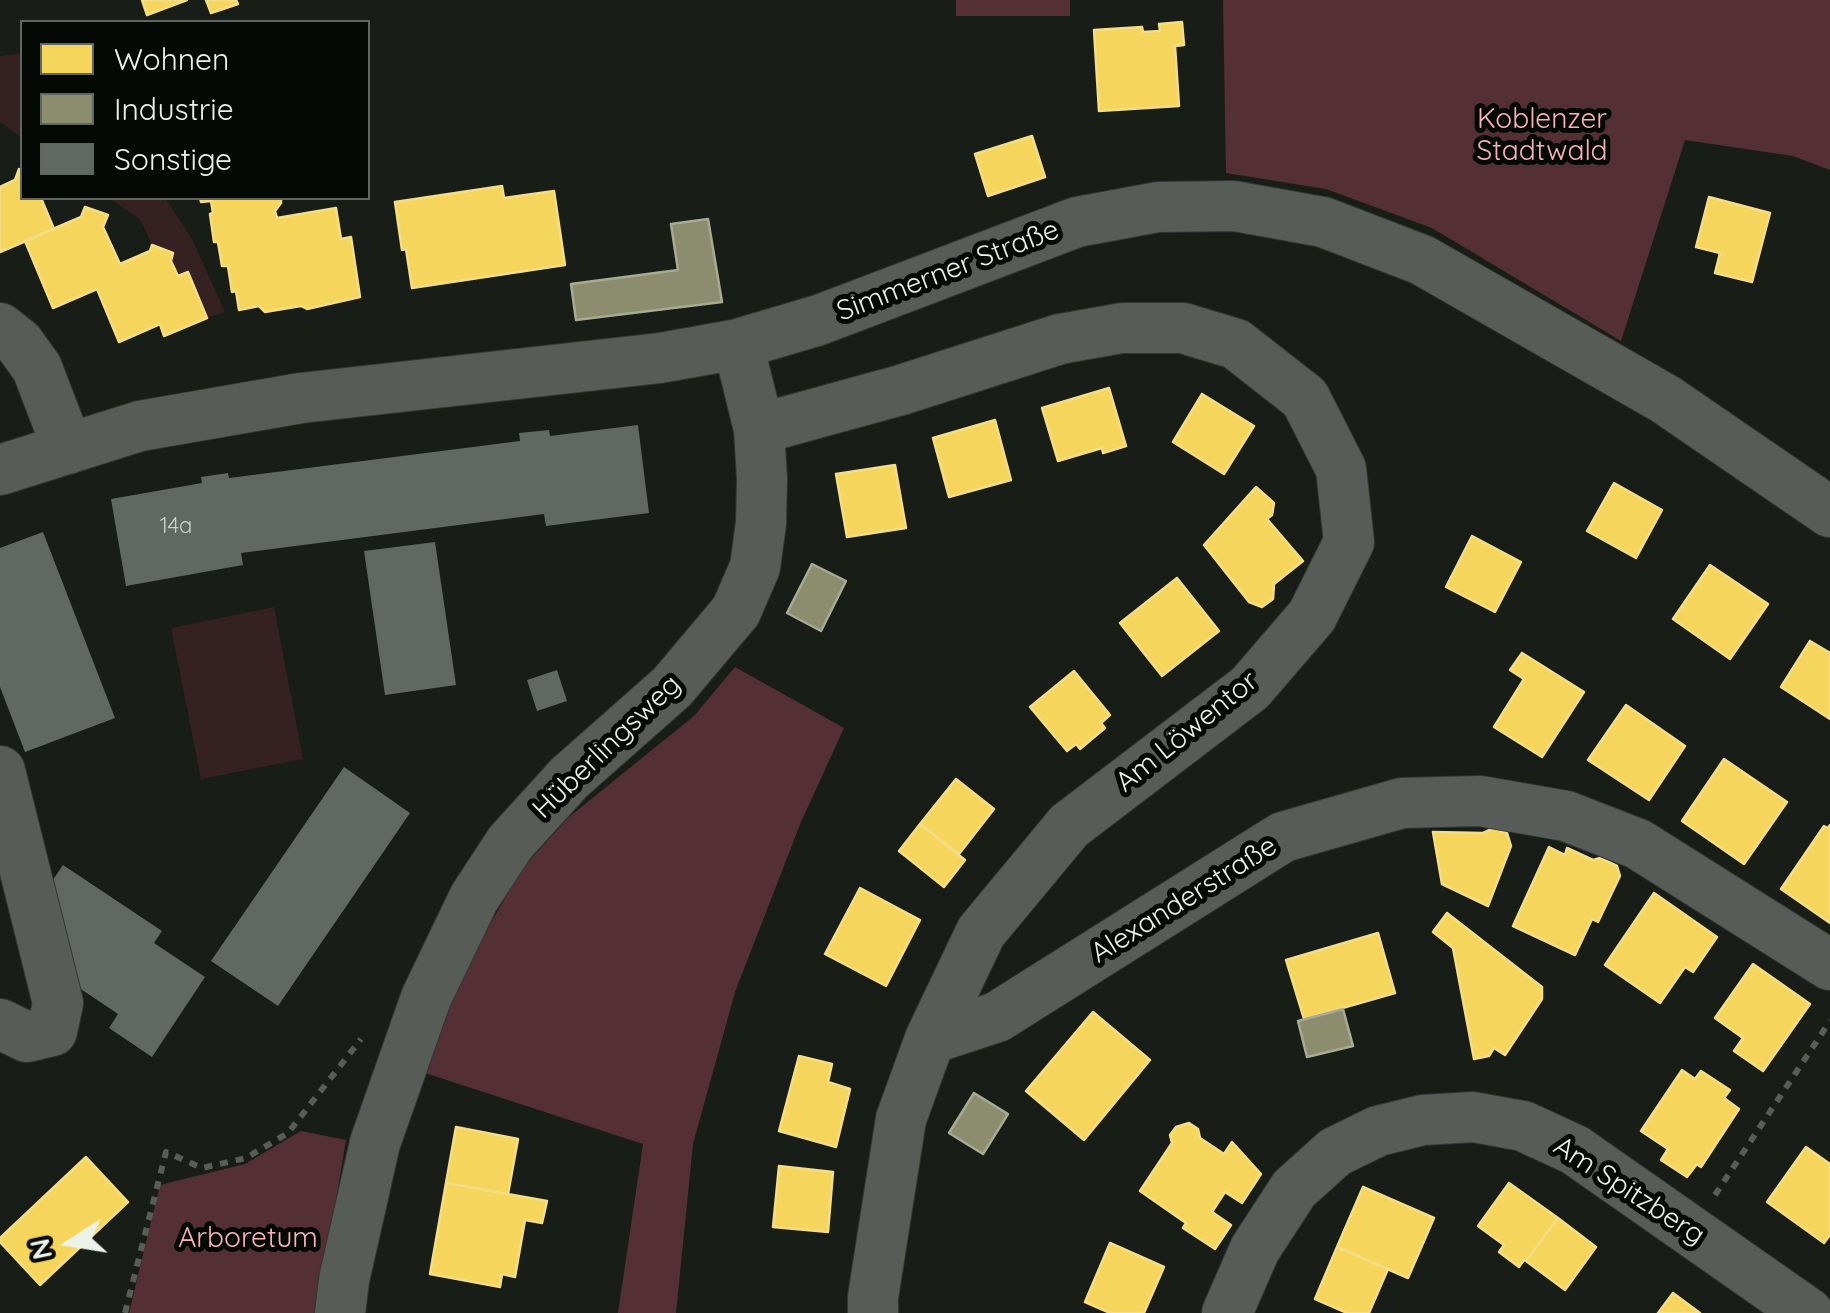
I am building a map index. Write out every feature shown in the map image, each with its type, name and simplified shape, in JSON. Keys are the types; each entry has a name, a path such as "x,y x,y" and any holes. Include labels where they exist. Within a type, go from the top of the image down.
{"street":[{"name":"Simmerner Straße","path":"0,470 140,426 301,398 660,358 738,344 819,320 1077,222 1158,208 1234,206 1324,222 1422,260 1665,399 1830,512"},
{"path":"0,328 19,343 37,368 68,450"},
{"name":"Am Löwentor","path":"759,429 900,390 1060,339 1122,328 1183,328 1236,344 1306,398 1341,469 1349,542 1312,616 1250,688 1069,826 981,932 930,1039 901,1118 873,1313"},
{"name":"Hüberlingsweg","path":"340,1313 375,1143 426,998 474,898 510,843 568,778 672,688 736,611 755,567 762,478 759,429 738,344"},
{"path":"0,772 58,1003 52,1030 26,1037 0,1024"},
{"name":"Alexanderstraße","path":"930,1039 996,1016 1284,838 1402,803 1480,801 1566,816 1638,844 1830,965"},
{"name":"Am Spitzberg","path":"1227,1313 1255,1250 1294,1190 1335,1152 1378,1131 1424,1120 1473,1117 1523,1126 1575,1150 1808,1313"}],"path":[{"path":"1690,1231 1830,1021"},
{"path":"125,1313 166,1152 202,1168 246,1158 288,1133 367,1031"}],"shaded area":[{"path":"20,53 20,137 0,122 0,56"},
{"path":"112,200 166,200 192,239 225,312 207,318 188,272 178,276 171,261 173,253 152,245 140,219"},
{"path":"274,607 303,759 201,779 171,628"}],"green space":[{"path":"956,0 1070,0 1070,16 956,16"},
{"name":"Koblenzer Stadtwald","path":"1223,0 1830,0 1830,170 1793,156 1685,140 1621,341 1432,228 1326,189 1226,173"},
{"path":"735,667 844,728 801,822 735,992 693,1144 676,1313 618,1313 643,1144 413,1069 521,870 569,817 694,716"},
{"name":"Arboretum","path":"301,1131 346,1140 317,1313 129,1313 160,1185 245,1164"}],"building: Wohnen":[{"path":"142,0 187,0 147,15"},
{"path":"206,0 236,0 238,4 211,13"},
{"path":"1182,22 1184,45 1175,46 1179,106 1099,111 1094,30 1142,27 1143,32 1160,31 1159,24"},
{"path":"1032,136 1045,177 988,196 975,154"},
{"path":"19,169 20,200 42,200 54,229 0,252 0,187 15,180"},
{"path":"502,186 504,198 554,191 565,265 412,288 395,202"},
{"path":"1709,197 1770,213 1752,282 1715,273 1720,253 1696,247"},
{"path":"200,200 281,200 275,211 277,218 336,208 341,239 351,237 360,297 307,309 301,306 265,312 259,306 239,310 228,266 222,266 218,242 214,242 211,201"},
{"path":"85,207 108,215 103,227 120,264 150,251 152,245 173,253 171,261 178,276 188,272 207,318 164,336 160,324 119,342 97,289 53,308 25,241 81,217"},
{"path":"1109,388 1126,446 1103,453 1102,448 1058,461 1042,408"},
{"path":"1202,394 1254,426 1224,474 1173,442"},
{"path":"995,420 1011,480 949,497 933,438"},
{"path":"895,465 906,528 847,537 836,474"},
{"path":"1614,483 1662,510 1636,558 1587,531"},
{"path":"1256,487 1274,503 1267,519 1303,561 1274,584 1273,599 1262,607 1249,602 1204,545"},
{"path":"1472,536 1521,562 1495,612 1446,587"},
{"path":"1710,565 1768,604 1730,659 1673,619"},
{"path":"1177,578 1219,631 1162,676 1120,623"},
{"path":"1810,641 1830,653 1830,719 1781,687"},
{"path":"1522,653 1584,692 1542,757 1494,727 1524,679 1510,670"},
{"path":"1074,671 1110,715 1101,723 1105,728 1080,749 1076,744 1067,751 1030,707"},
{"path":"1626,705 1685,746 1649,800 1588,760"},
{"path":"1724,759 1787,802 1744,864 1682,821"},
{"path":"956,779 994,809 959,854 920,824"},
{"path":"920,824 965,860 944,887 899,851"},
{"path":"1830,825 1830,923 1781,889 1824,826"},
{"path":"1494,828 1507,833 1511,846 1488,906 1442,884 1433,832 1483,833"},
{"path":"1549,847 1565,855 1567,848 1593,860 1600,858 1617,866 1620,876 1598,922 1592,919 1575,955 1513,926"},
{"path":"860,888 920,920 886,986 825,954"},
{"path":"1654,893 1717,937 1693,972 1685,967 1660,1003 1605,965"},
{"path":"1447,913 1542,987 1542,999 1505,1055 1494,1048 1489,1056 1474,1059 1453,948 1433,932"},
{"path":"1378,933 1395,993 1304,1019 1286,960"},
{"path":"1753,964 1810,1004 1763,1071 1734,1051 1743,1038 1715,1018"},
{"path":"1093,1012 1150,1060 1084,1140 1026,1091"},
{"path":"799,1056 832,1064 828,1082 850,1089 836,1147 779,1131"},
{"path":"1682,1070 1695,1079 1701,1071 1730,1090 1724,1098 1739,1109 1701,1167 1697,1164 1687,1177 1661,1160 1668,1149 1641,1131"},
{"path":"1189,1123 1198,1129 1200,1138 1224,1154 1232,1142 1261,1174 1242,1203 1225,1192 1212,1212 1231,1225 1215,1249 1140,1191 1172,1143 1170,1135 1176,1127"},
{"path":"456,1127 518,1139 508,1194 446,1183"},
{"path":"1806,1147 1830,1164 1830,1235 1824,1243 1767,1202"},
{"path":"86,1157 128,1202 40,1285 0,1238"},
{"path":"779,1166 833,1172 828,1232 773,1227"},
{"path":"446,1183 547,1201 542,1223 525,1220 515,1277 502,1274 500,1287 430,1274"},
{"path":"1509,1183 1558,1218 1519,1267 1499,1252 1504,1245 1478,1226"},
{"path":"1363,1187 1434,1218 1408,1278 1337,1247"},
{"path":"1558,1218 1596,1247 1565,1290 1526,1261"},
{"path":"1110,1243 1164,1267 1144,1313 1110,1313 1085,1302"},
{"path":"1337,1247 1388,1269 1369,1313 1347,1313 1315,1299"},
{"path":"1673,1293 1700,1313 1658,1313"}],"building: Industrie":[{"path":"708,219 722,302 576,320 571,284 678,270 671,224"},
{"path":"812,564 846,581 821,631 787,613"},
{"path":"1343,1009 1353,1046 1307,1057 1298,1021"},
{"path":"974,1093 1008,1114 983,1154 949,1133"}],"building: Sonstige":[{"path":"638,425 649,513 546,526 544,514 241,553 243,565 126,586 111,499 202,483 201,477 228,473 229,478 520,441 519,433 549,430 550,436"},
{"path":"43,532 115,718 25,752 0,687 0,548"},
{"path":"435,542 456,685 385,695 364,551"},
{"path":"557,670 567,701 537,711 527,680"},
{"path":"344,767 410,813 278,1006 211,961"},
{"path":"63,865 162,931 154,943 205,977 152,1057 109,1028 118,1014 57,973 42,896"}]}
